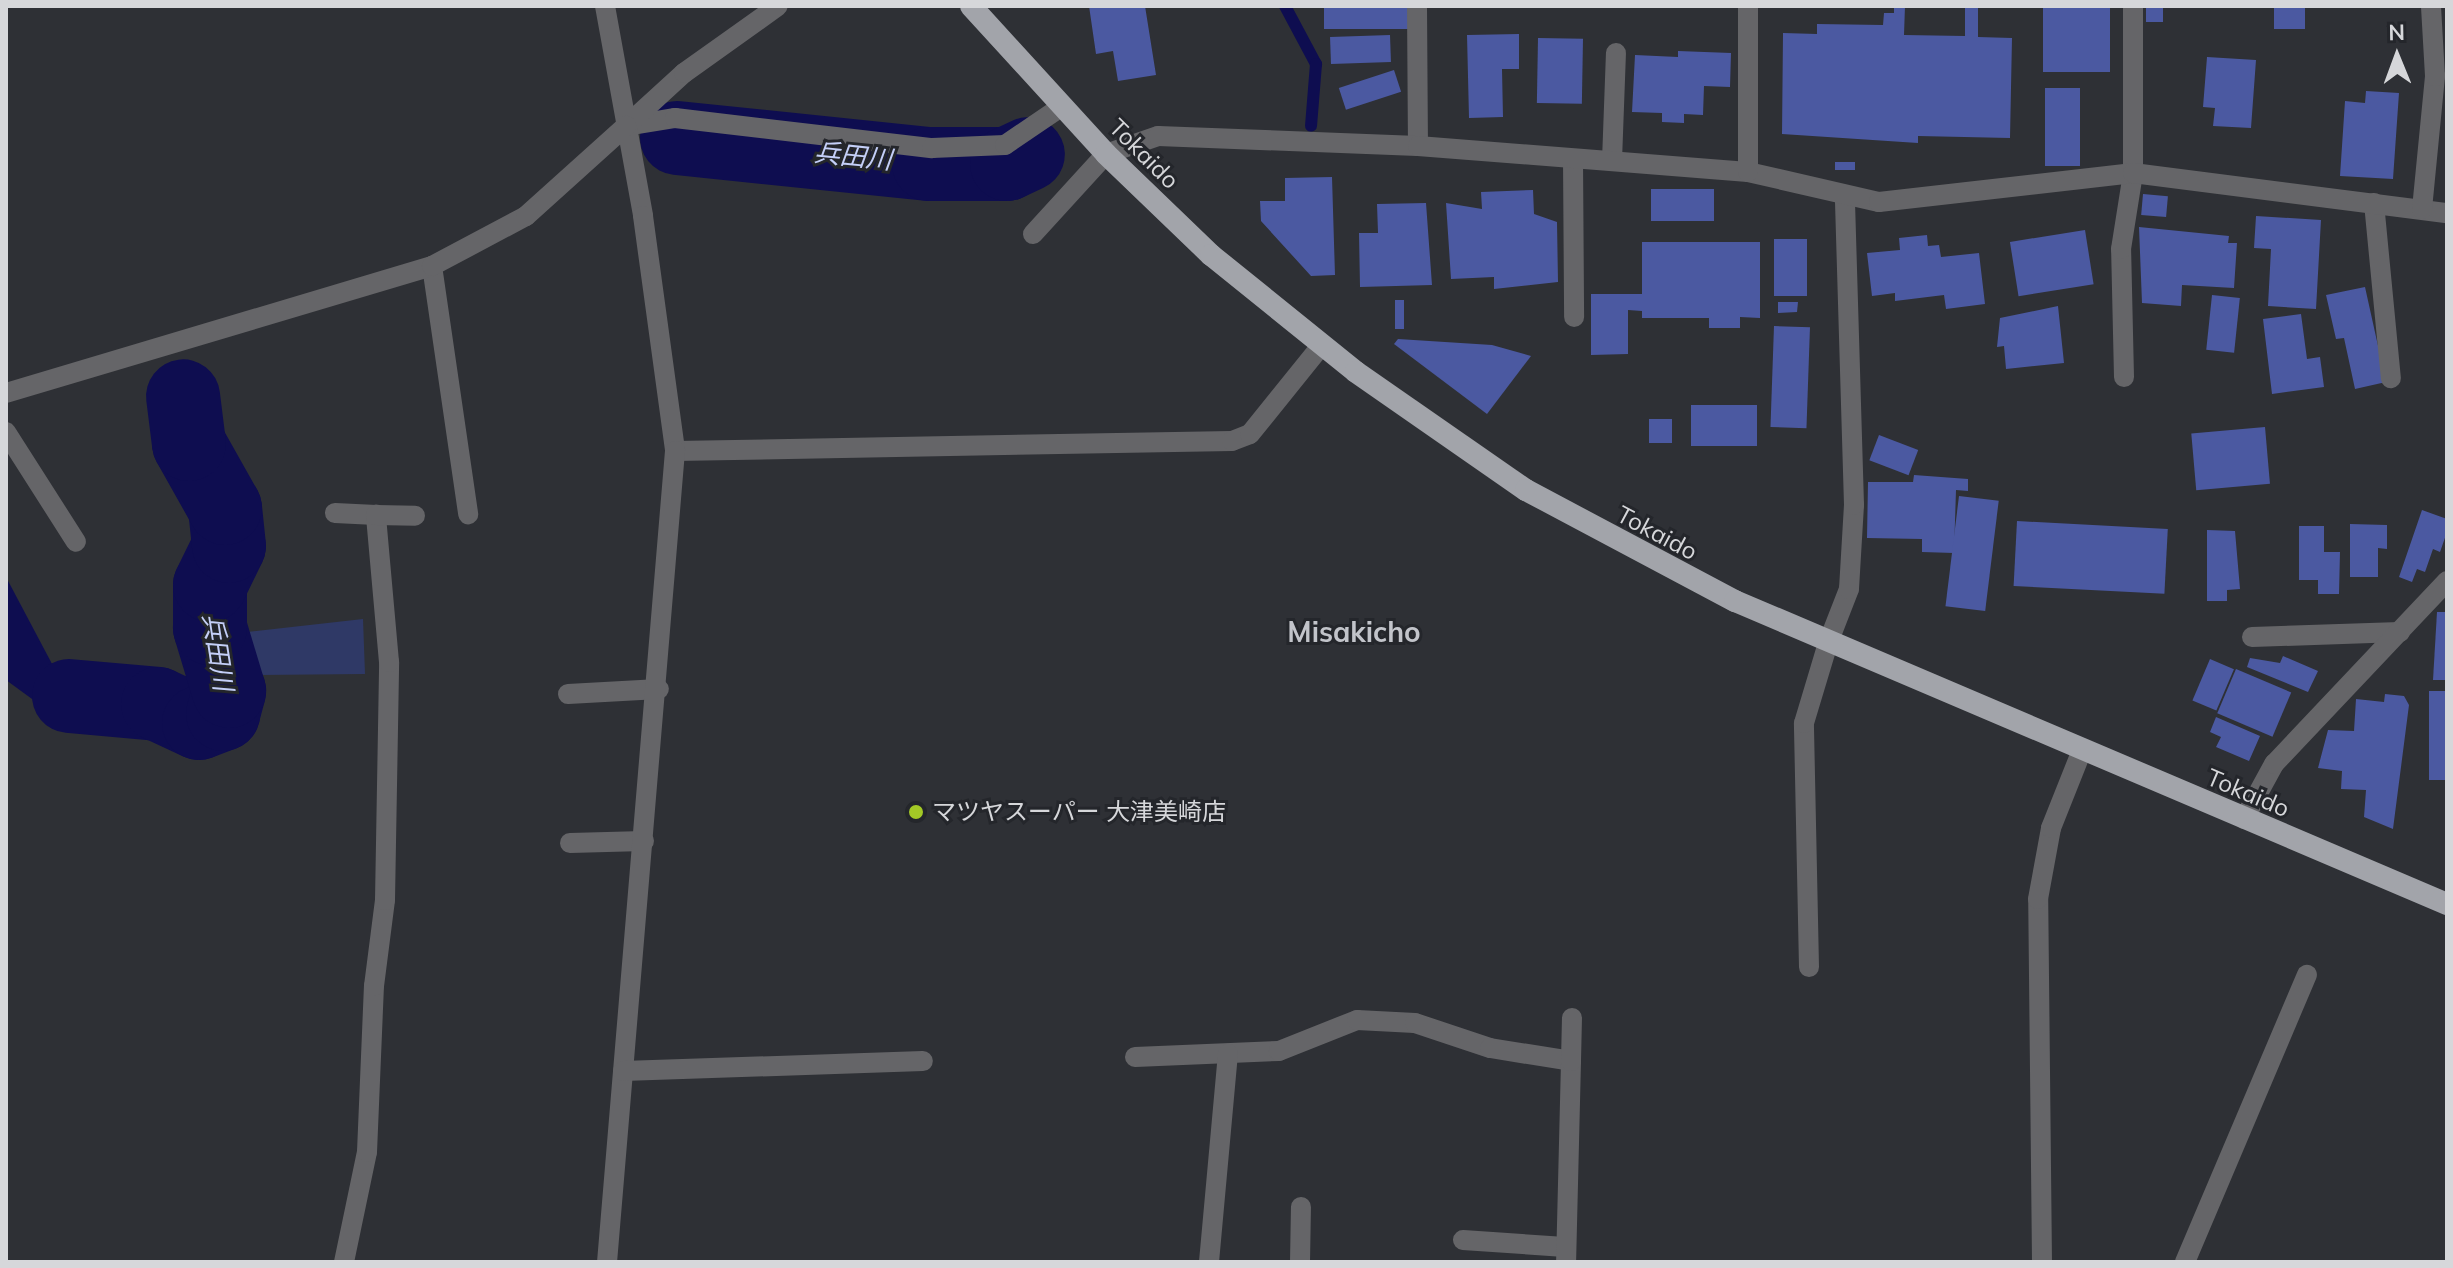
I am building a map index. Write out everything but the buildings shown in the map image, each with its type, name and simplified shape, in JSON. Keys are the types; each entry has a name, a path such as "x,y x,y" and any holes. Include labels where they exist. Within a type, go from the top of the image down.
{"highway":[{"name":"Tokaido","path":"971,6 1106,154 1211,255 1321,346 1526,490 1669,570 1828,643 2447,904"}],"street":[{"path":"605,6 675,451 659,689 607,1262"},
{"path":"6,393 432,266 526,216 684,73 778,6"},
{"path":"1417,6 1418,146"},
{"path":"1748,6 1748,172"},
{"path":"2124,377 2121,249 2133,173 2133,6"},
{"path":"2422,209 2435,76 2431,6"},
{"path":"1612,161 1616,53"},
{"path":"626,126 675,118 932,148 1005,145 1061,107"},
{"path":"1033,234 1106,154 1158,136 1418,146 1748,172 1845,197 1879,202 2133,173 2447,213"},
{"path":"1573,159 1574,317"},
{"path":"1809,967 1804,723 1828,643 1849,589 1854,505 1845,197"},
{"path":"2374,203 2391,378"},
{"path":"432,266 468,514"},
{"path":"675,451 1232,441 1250,434 1321,346"},
{"path":"6,432 76,542"},
{"path":"335,513 415,516"},
{"path":"344,1262 367,1152 374,986 385,900 389,662 376,515"},
{"path":"2244,819 2274,764 2447,581"},
{"path":"2252,637 2400,632"},
{"path":"568,694 659,689"},
{"path":"2042,1262 2038,899 2051,828 2082,750"},
{"path":"570,843 644,841"},
{"path":"2185,1262 2307,975"},
{"path":"1463,1240 1566,1255 1572,1018"},
{"path":"1135,1057 1279,1051 1357,1020 1415,1023 1490,1048 1571,1061"},
{"path":"1209,1262 1228,1054"},
{"path":"623,1071 923,1061"},
{"path":"1300,1262 1301,1207"}],"shaded area":[{"path":"6,577 69,696 54,715 6,680"},
{"path":"363,619 365,674 258,675 238,633"}],"waterway":[{"name":"兵田川","path":"1285,6 1316,64 1311,126"},
{"name":"兵田川","path":"677,138 929,164 1007,164 1028,154"},
{"name":"兵田川","path":"69,696 158,704 199,723 223,714 229,691 210,628 210,585 229,546 225,508 189,444 183,396"}],"place":[{"name":"マツヤスーパー 大津美崎店","path":"916,812"}],"district":[{"name":"Misakicho","path":"1354,632"}]}
